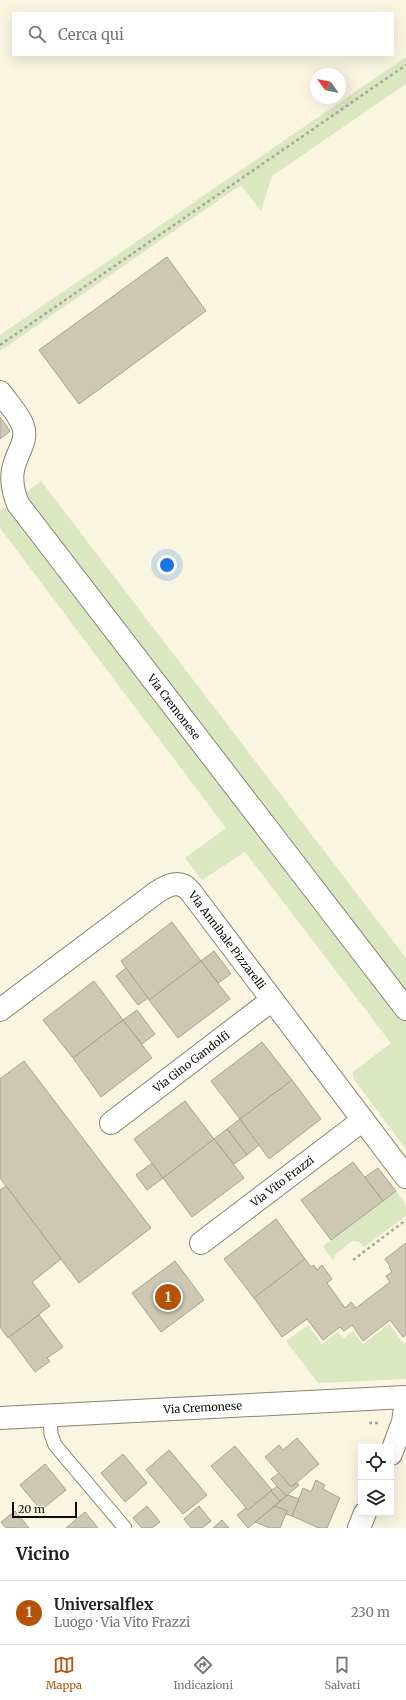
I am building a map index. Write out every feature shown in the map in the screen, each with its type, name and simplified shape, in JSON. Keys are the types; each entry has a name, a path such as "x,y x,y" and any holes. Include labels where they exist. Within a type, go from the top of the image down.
{"street":[{"name":"Via Cremonese","path":"0,392 19,417 23,426 24,433 10,463 8,473 9,486 18,504 406,1009"},
{"name":"Via Annibale Pizzarelli","path":"0,1010 157,892 176,884 184,885 406,1176"},
{"name":"Via Gino Gandolfi","path":"111,1123 272,1000"},
{"name":"Via Vito Frazzi","path":"201,1243 363,1120"},
{"name":"Via Cremonese","path":"0,1418 406,1398"},
{"path":"394,1446 403,1422 406,1398"},
{"path":"358,1528 364,1516"}],"lane":[{"path":"50,1416 51,1434 55,1445 125,1528"}],"path":[{"path":"0,345 406,66"},
{"path":"353,1260 406,1220"}],"green space":[{"path":"406,57 406,84 272,176 261,211 241,185 0,351 0,335 337,104 346,104 346,98"},
{"path":"41,481 406,958 406,1000 21,496"},
{"path":"10,504 406,1019 406,1149 353,1078 353,1072 391,1043 245,852 202,880 185,858 226,828 0,528 0,511"},
{"path":"396,1191 406,1205 406,1216 364,1247 359,1242 352,1241 335,1255 333,1261 323,1246"},
{"path":"389,1324 403,1343 406,1342 406,1379 318,1383 286,1341 308,1325 322,1344 338,1332 343,1339 353,1331 363,1344"}],"building":[{"path":"167,257 206,311 79,404 39,350"},
{"path":"0,417 10,431 0,439"},
{"path":"172,922 201,961 149,1000 121,961"},
{"path":"214,951 231,974 218,983 201,961"},
{"path":"201,961 230,999 178,1038 149,1000"},
{"path":"126,968 148,998 138,1005 116,976"},
{"path":"94,981 123,1020 73,1058 43,1020"},
{"path":"137,1010 155,1034 142,1044 123,1020"},
{"path":"123,1020 152,1058 101,1097 73,1058"},
{"path":"262,1042 292,1080 240,1119 211,1081"},
{"path":"24,1061 151,1228 79,1283 0,1178 0,1079"},
{"path":"292,1080 321,1119 269,1159 240,1119"},
{"path":"185,1101 214,1139 163,1178 134,1139"},
{"path":"240,1119 259,1145 247,1155 227,1129"},
{"path":"227,1129 247,1155 234,1164 214,1139"},
{"path":"214,1139 244,1178 192,1217 163,1178"},
{"path":"353,1162 383,1201 331,1240 301,1200"},
{"path":"152,1163 163,1178 147,1190 136,1175"},
{"path":"378,1168 396,1191 383,1201 365,1177"},
{"path":"6,1186 61,1259 32,1282 50,1306 8,1338 0,1327 0,1190"},
{"path":"276,1219 305,1259 254,1298 224,1259"},
{"path":"406,1243 406,1335 403,1337 390,1320 363,1341 352,1325 344,1331 340,1327 323,1340 307,1319 282,1337 254,1298 305,1259 311,1267 314,1265 317,1270 322,1265 332,1279 327,1283 345,1308 351,1302 356,1308 390,1282 386,1276 392,1272 385,1259"},
{"path":"175,1261 204,1300 161,1332 132,1293"},
{"path":"39,1315 63,1347 47,1358 50,1361 35,1372 9,1337"},
{"path":"297,1438 319,1464 291,1487 265,1457 279,1445 283,1450"},
{"path":"235,1446 272,1490 248,1510 211,1466"},
{"path":"169,1450 207,1495 183,1514 146,1470"},
{"path":"123,1454 147,1483 125,1502 101,1473"},
{"path":"45,1464 66,1490 41,1510 20,1485"},
{"path":"279,1473 291,1487 297,1483 299,1485 286,1496 271,1479"},
{"path":"316,1480 325,1485 323,1489 340,1498 327,1528 319,1528 292,1516 303,1488 311,1492"},
{"path":"277,1486 286,1496 280,1501 271,1491"},
{"path":"271,1491 280,1501 248,1528 237,1515 246,1508 248,1510"},
{"path":"288,1495 299,1499 292,1516 286,1514 287,1511 275,1506"},
{"path":"147,1506 160,1522 152,1528 142,1528 133,1518"},
{"path":"199,1506 211,1521 202,1528 191,1528 184,1519"},
{"path":"275,1506 287,1511 280,1528 270,1528 255,1522"},
{"path":"15,1511 29,1528 6,1528 1,1522"},
{"path":"85,1512 98,1528 66,1528"},
{"path":"222,1520 229,1528 213,1528"}],"place":[{"name":"Universalflex","path":"168,1297"}]}
